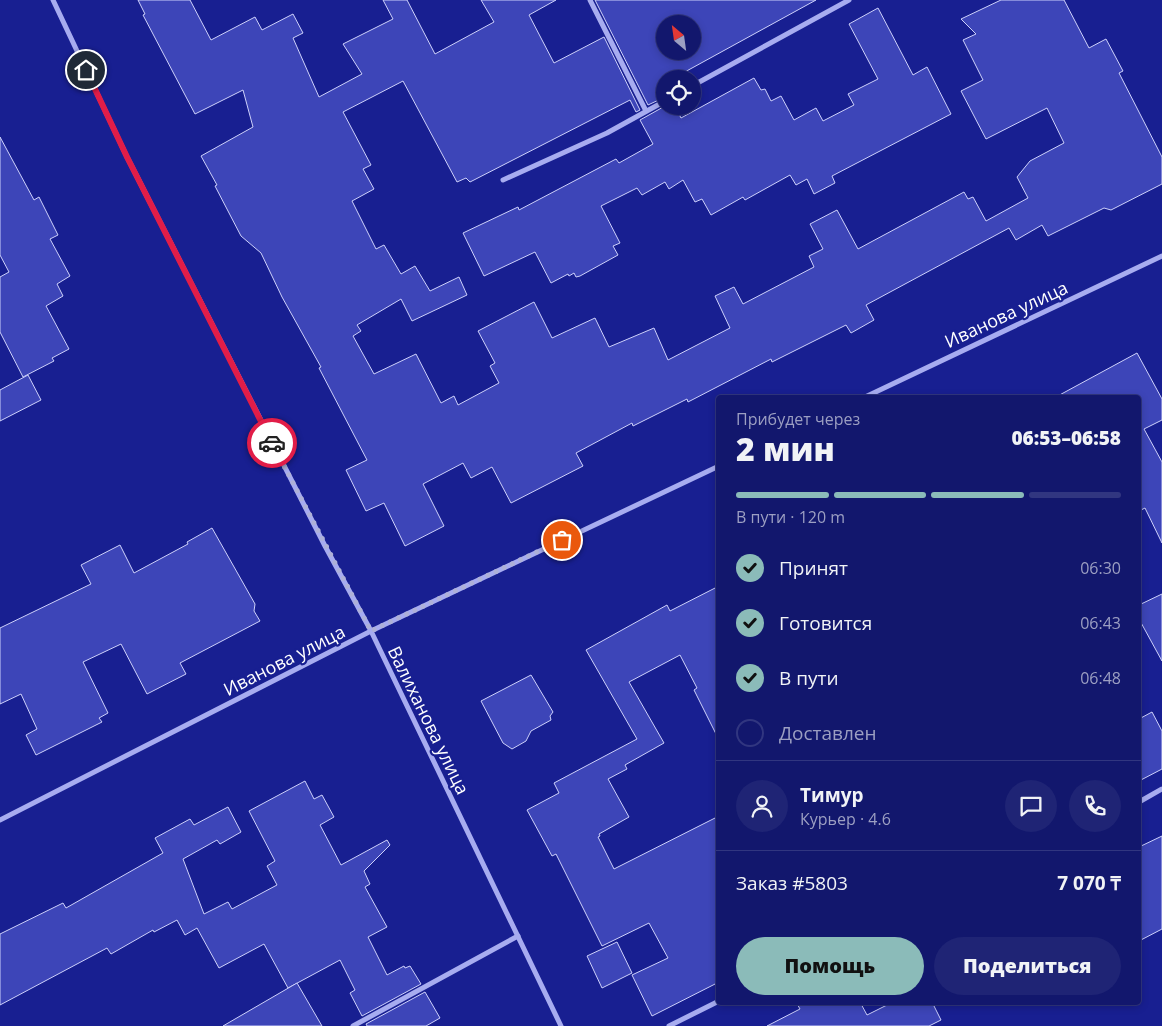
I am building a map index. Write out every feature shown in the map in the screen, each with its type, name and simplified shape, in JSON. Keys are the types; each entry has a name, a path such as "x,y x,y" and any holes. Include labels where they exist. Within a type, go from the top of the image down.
{"street":[{"name":"Валиханова улица","path":"53,0 127,157 325,546 371,631 561,1026"},
{"path":"590,0 646,111"},
{"path":"701,81 849,0"},
{"path":"503,180 607,133 656,106"},
{"name":"Иванова улица","path":"868,395 1162,256"},
{"name":"Иванова улица","path":"0,820 371,631 716,467"},
{"path":"1141,801 1162,789"},
{"path":"353,1026 518,936"},
{"path":"669,1026 716,1002"}],"building":[{"path":"138,0 190,0 211,40 255,17 262,30 293,14 303,33 293,38 319,97 362,74 343,44 393,19 383,0 407,0 435,54 494,22 481,0 556,0 529,15 554,63 604,37 640,110 636,112 630,100 470,182 466,178 457,182 403,81 343,112 371,165 363,169 374,189 352,201 376,249 384,245 401,274 415,266 430,291 459,277 467,295 412,321 401,299 357,325 361,331 353,336 374,374 416,354 441,403 454,396 458,405 499,383 490,366 495,363 478,331 534,302 552,338 595,318 609,347 654,328 668,360 730,328 715,296 734,287 743,304 814,267 809,256 823,249 810,224 837,210 858,249 964,192 968,199 973,197 986,221 1028,198 1017,177 1030,161 1064,143 1047,108 986,139 961,91 983,80 963,40 976,34 961,19 1001,0 1064,0 1089,48 1106,39 1123,71 1119,73 1162,157 1162,184 1111,210 1104,208 1048,236 1042,225 1016,240 1009,228 866,305 874,320 851,333 846,325 772,362 771,359 688,402 687,399 633,426 632,423 576,453 583,466 511,503 492,467 471,478 463,463 423,484 444,526 405,546 384,503 366,511 346,470 367,460 261,253 241,236 201,156 253,127 243,90 195,114 143,15 145,14"},
{"path":"595,0 816,0 688,70 656,70 656,101 648,105"},
{"path":"878,8 913,75 927,67 951,114 832,176 835,183 814,194 807,179 796,185 790,175 745,200 743,197 711,215 702,199 695,202 683,180 669,189 665,182 642,195 637,188 601,206 620,243 613,246 618,255 580,276 576,277 574,273 569,276 568,274 551,283 535,252 484,276 463,233 518,207 519,210 616,159 619,163 653,144 640,120 656,111 656,115 680,115 681,118 686,115 701,115 701,107 754,78 761,90 765,89 771,101 781,96 794,120 816,108 823,121 854,105 848,94 878,79 849,24"},
{"path":"0,137 34,200 39,197 58,235 50,239 70,276 57,284 63,296 46,306 69,349 52,358 54,361 23,377 0,332 0,277 9,272 0,255"},
{"path":"1137,353 1162,399 1162,420 1144,429 1162,462 1162,543 1145,508 1141,510 1141,395 1060,395"},
{"path":"28,375 41,400 0,421 0,390"},
{"path":"212,528 255,604 254,611 260,621 180,663 186,674 147,694 121,644 83,662 108,713 99,718 102,722 36,755 26,735 37,729 21,694 0,704 0,628 91,584 81,565 120,545 134,573 188,544 187,542"},
{"path":"716,588 716,734 694,690 697,688 680,655 629,682 664,743 625,765 627,769 608,779 629,817 599,834 600,836 598,837 614,869 716,818 716,984 652,1016 632,975 668,958 649,923 602,946 556,854 552,856 527,810 559,793 554,783 637,739 586,650 667,605 670,611"},
{"path":"1162,594 1162,661 1141,623 1141,604"},
{"path":"531,675 553,712 550,716 551,720 531,731 526,741 512,749 503,743 481,701"},
{"path":"1152,712 1162,731 1162,769 1141,780 1141,718"},
{"path":"305,781 314,799 322,795 334,817 320,825 341,865 387,840 390,845 364,871 370,884 365,887 387,927 368,937 387,975 404,966 405,968 410,966 421,984 362,1016 350,993 355,990 340,960 288,988 264,944 219,968 197,928 185,935 177,920 154,932 153,930 111,954 107,948 0,1005 0,934 63,903 66,908 163,853 155,838 190,819 194,825 228,807 241,832 220,844 217,840 183,859 204,914 228,902 232,909 277,885 267,866 275,861 249,811"},
{"path":"1162,836 1162,929 1141,940 1141,846"},
{"path":"617,942 632,973 602,988 587,956"},
{"path":"297,983 322,1026 223,1026"},
{"path":"425,992 440,1018 426,1026 367,1026 366,1024"},
{"path":"798,1005 862,1005 867,1015 887,1005 934,1005 941,1020 929,1026 767,1026 800,1009"}],"way so far":[{"path":"272,443 371,631 562,540"}],"route":[{"path":"86,70 127,157 272,443"}]}
